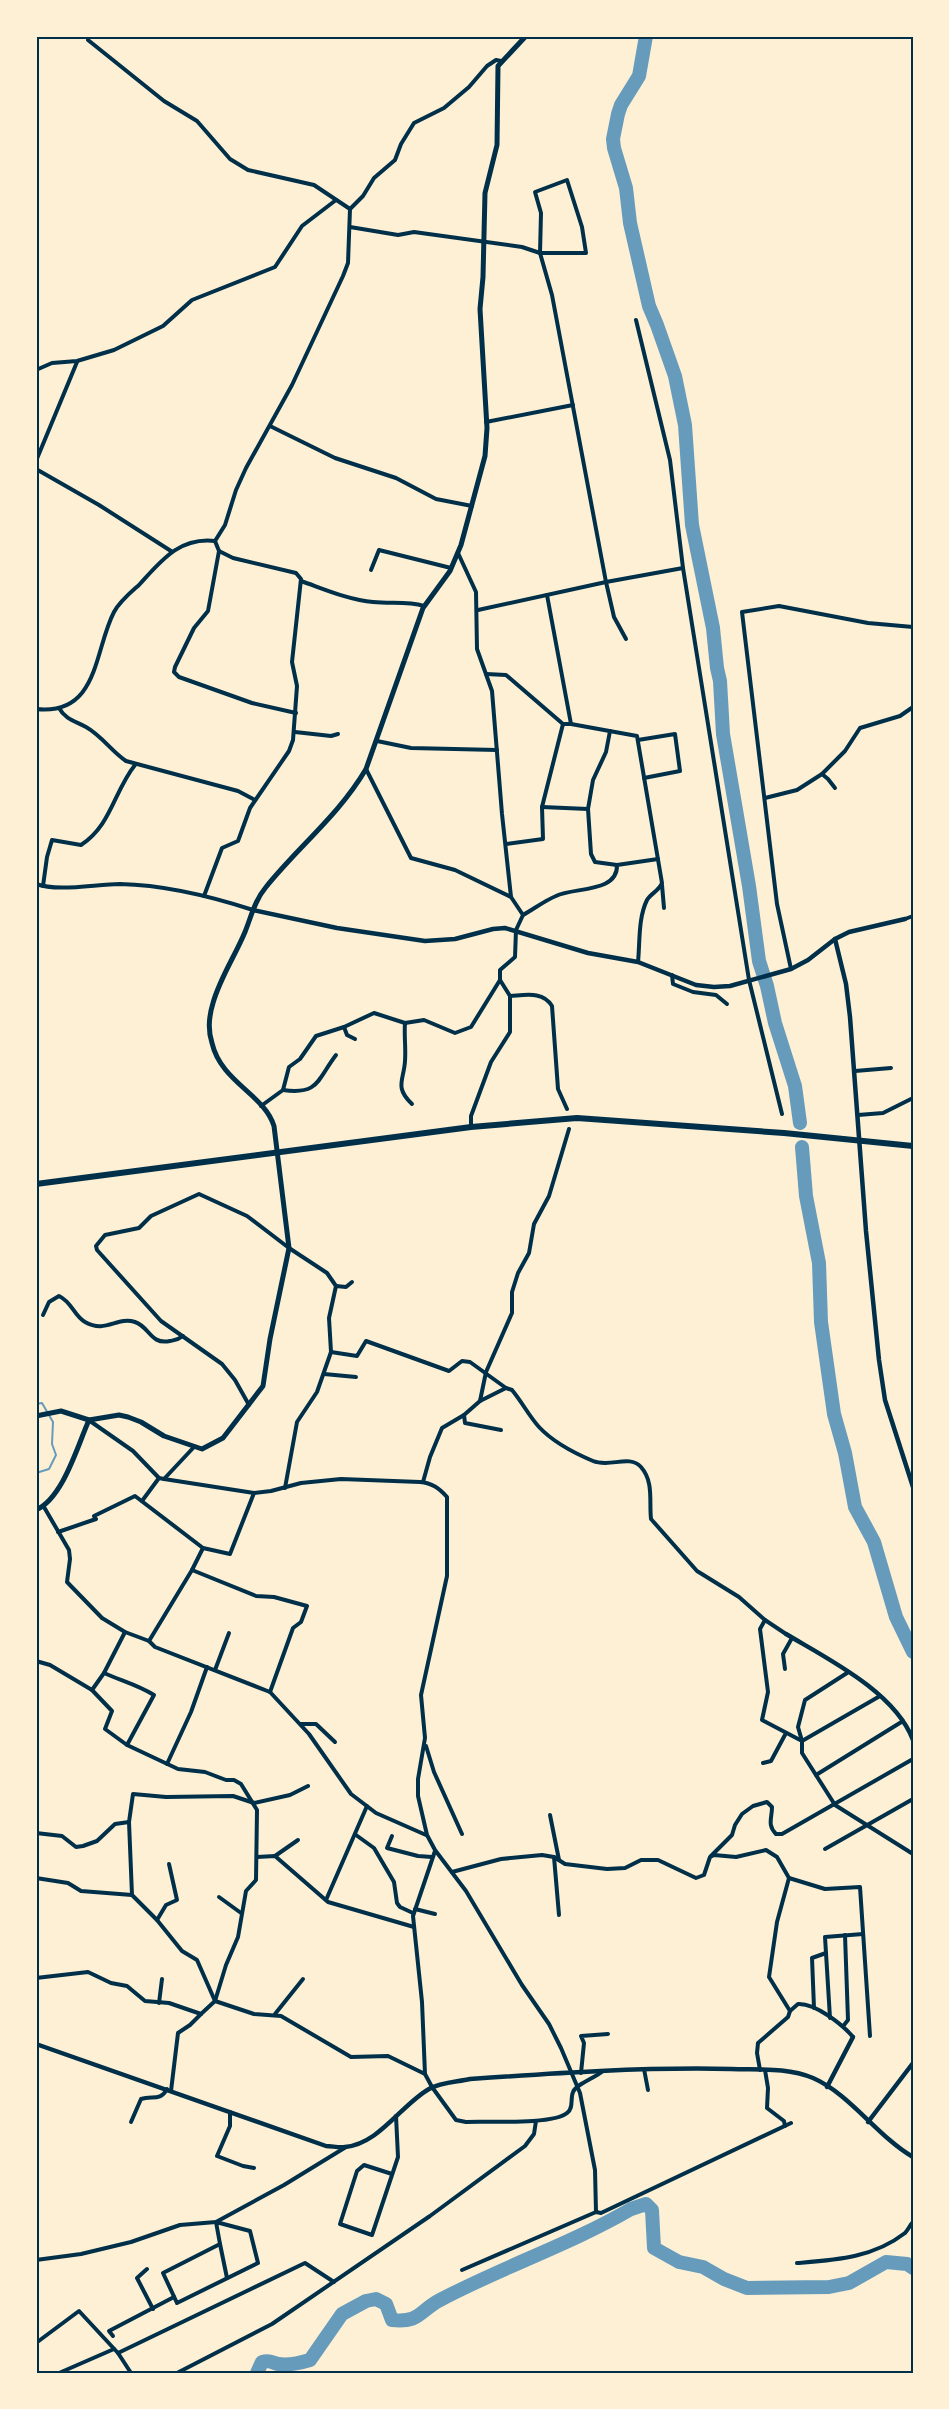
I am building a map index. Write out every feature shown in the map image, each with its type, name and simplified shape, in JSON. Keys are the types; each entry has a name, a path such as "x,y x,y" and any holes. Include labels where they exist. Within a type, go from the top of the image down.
{"main road":[{"path":"36,1416 61,1411 89,1420 119,1415 141,1422 164,1436 202,1449 223,1438 263,1386 289,1248 271,1118 216,1057 210,1033 212,1004 264,889 340,807 366,769 424,606 452,568 458,553 485,456 486,422 480,326 485,193 497,145 498,66 526,36"},
{"path":"36,1184 471,1127 577,1118 784,1133 913,1146"},
{"path":"36,1510 44,1507 54,1496 89,1420"}],"street":[{"path":"88,40 164,101 197,121 222,151 238,165 248,170 314,185 350,209"},
{"path":"215,541 225,525 246,468 310,349 343,276 348,263 350,209 363,196 374,178 395,160 401,144 414,123 444,108 469,87 487,66 496,60 501,61"},
{"path":"350,227 398,235 414,232 522,247 540,253 586,253 582,227 567,180 535,192 541,213 540,253 552,295 606,582 614,617 626,639"},
{"path":"36,370 52,363 77,361 114,350 153,333 192,300 274,267 302,226 336,200"},
{"path":"636,320 669,451 678,509 683,568 749,980 782,1114"},
{"path":"36,461 77,361"},
{"path":"486,422 573,405"},
{"path":"270,426 335,458 396,478 436,499 472,506"},
{"path":"36,469 99,505 171,551"},
{"path":"215,541 219,551 208,611 194,628 174,672 179,677 252,704 296,713"},
{"path":"36,709 55,710 75,699 92,677 109,624 121,602 171,551 188,542 215,541"},
{"path":"371,570 379,550 452,568"},
{"path":"204,896 222,848 237,841 255,800 289,751 295,732 296,713 297,686 292,662 301,581 299,574 233,558 219,551"},
{"path":"458,553 476,592 477,649 492,692 511,897 523,915"},
{"path":"478,610 683,568"},
{"path":"301,581 357,599 424,606"},
{"path":"547,595 571,724"},
{"path":"790,969 777,904 742,612 779,606 868,623 913,627"},
{"path":"486,674 506,675 563,724 637,736 662,883 664,908"},
{"path":"765,798 797,790 822,774 845,750 860,728 900,716 913,707"},
{"path":"59,708 66,717 95,733 117,755 135,765 238,791 255,800"},
{"path":"506,844 543,839 542,807 563,724"},
{"path":"610,731 606,752 593,780 588,809 591,854 595,862 617,865 658,860"},
{"path":"295,732 331,736 338,734"},
{"path":"638,740 675,734 680,771 644,778"},
{"path":"376,741 411,748 496,750"},
{"path":"43,886 52,840 81,845 90,839 102,826 135,765"},
{"path":"366,769 411,858 455,870 511,897"},
{"path":"822,774 835,788"},
{"path":"542,807 588,809"},
{"path":"261,1106 283,1090 289,1067 300,1059 316,1036 344,1027 374,1013 405,1023 424,1020 455,1033 471,1028 500,980 500,970 515,957 516,930 523,915 558,894 604,884 613,879 617,872 617,865"},
{"path":"638,962 647,899 660,888 662,883"},
{"path":"36,884 43,886 120,884 164,888 337,928 425,941 455,939 493,929 516,930 588,953 638,962 696,985 714,987 730,986 790,969 808,960 835,939 868,926 913,916"},
{"path":"835,939 846,984 871,1285 882,1380 888,1410 913,1487"},
{"path":"672,975 673,984 693,992 716,995 727,1004"},
{"path":"471,1127 471,1116 491,1062 510,1032 510,996 500,980"},
{"path":"510,996 540,995 547,998 552,1006 558,1089 567,1109"},
{"path":"405,1023 405,1062 400,1077 403,1095 412,1104"},
{"path":"344,1027 347,1035 355,1039"},
{"path":"283,1090 297,1092 309,1090 336,1055"},
{"path":"855,1071 891,1068"},
{"path":"858,1115 883,1113 913,1098"},
{"path":"480,1401 486,1372 512,1313 512,1292 518,1273 529,1253 534,1224 549,1196 569,1129"},
{"path":"249,1405 235,1380 222,1364 161,1321 97,1250 96,1246 105,1235 139,1228 151,1216 200,1194 247,1216 327,1273 336,1286 329,1318 331,1352 317,1392 297,1422 285,1488"},
{"path":"336,1286 346,1287 352,1282"},
{"path":"42,1315 49,1302 59,1296 72,1305 80,1319 93,1326 100,1328 129,1320 140,1324 154,1340 163,1343 183,1336"},
{"path":"331,1352 357,1356 366,1341 449,1371 462,1361 470,1362 512,1390 537,1425 551,1439 596,1463 612,1464 629,1460 639,1464 646,1474 651,1490 651,1519 698,1571 739,1596 765,1620 880,1696 903,1721 913,1740"},
{"path":"323,1374 356,1377"},
{"path":"423,1482 442,1428 464,1415 480,1401 506,1388"},
{"path":"464,1415 465,1423 501,1430"},
{"path":"89,1420 133,1451 162,1478 254,1493 301,1483 341,1479 423,1482 441,1490 447,1497 447,1576 421,1695 424,1743 418,1796 427,1835 435,1850 466,1891 522,1985 549,2024 577,2087 595,2170 596,2212"},
{"path":"142,1502 162,1478 194,1447"},
{"path":"58,1532 95,1517 135,1496 203,1548 230,1554 254,1493"},
{"path":"44,1507 69,1550 68,1582 102,1618 125,1632 149,1641 154,1647 270,1692 300,1724 351,1794 402,1826 427,1835"},
{"path":"149,1641 203,1548"},
{"path":"192,1570 256,1596 274,1597 306,1606 301,1622 293,1628 270,1692"},
{"path":"765,1620 760,1629 768,1692 762,1720 802,1741"},
{"path":"92,1690 104,1673 125,1632"},
{"path":"215,1670 229,1633"},
{"path":"785,1669 783,1654 792,1638"},
{"path":"36,1660 51,1665 92,1690 112,1711 105,1729 127,1745 178,1770 205,1772 225,1780 234,1780 241,1784 257,1809 256,1880 246,1891 238,1937 226,1965 215,2001 178,2033 169,2090 159,2098 141,2099 131,2122"},
{"path":"167,1764 191,1712 207,1667"},
{"path":"104,1673 128,1684 136,1684 154,1695 127,1745"},
{"path":"848,1673 805,1700 798,1727 802,1741 802,1753 835,1805 913,1854"},
{"path":"802,1741 880,1696"},
{"path":"816,1775 903,1721"},
{"path":"300,1724 316,1724 335,1742"},
{"path":"763,1763 771,1761 786,1733"},
{"path":"424,1743 434,1772 462,1834"},
{"path":"452,1872 501,1859 542,1855 554,1857 565,1864 607,1869 625,1868 641,1860 652,1859 696,1878 704,1875 710,1857 732,1835 742,1814 760,1803 767,1802 772,1807 769,1824 776,1834 835,1805 913,1759"},
{"path":"132,1896 129,1822 133,1794 166,1797 233,1796 254,1803 290,1795 308,1786"},
{"path":"825,1850 913,1798"},
{"path":"326,1900 367,1806"},
{"path":"550,1815 560,1860"},
{"path":"36,1833 62,1836 76,1847 97,1841 115,1824 129,1822"},
{"path":"356,1835 374,1848 394,1882 397,1903 400,1907 435,1914"},
{"path":"392,1836 387,1848 432,1857"},
{"path":"256,1857 274,1856 298,1840"},
{"path":"435,1850 414,1911 422,2002 425,2074 456,2120 536,2121 567,2113 571,2107 572,2093 577,2087 595,2079 603,2071"},
{"path":"710,1857 714,1855 736,1857 765,1850 777,1857 789,1878 825,1889 860,1887 870,2036"},
{"path":"274,1856 326,1900 414,1927"},
{"path":"554,1857 559,1915"},
{"path":"157,1920 166,1905 177,1900 169,1863"},
{"path":"36,1878 68,1883 81,1891 132,1896 157,1920 182,1951 197,1960 215,2001 254,2014 275,2015 291,2021 351,2057 388,2056 425,2074"},
{"path":"789,1878 777,1922 769,1977 790,2011"},
{"path":"219,1897 241,1913"},
{"path":"831,2018 825,1936 863,1934"},
{"path":"843,2025 848,2020 845,1935"},
{"path":"814,2009 812,1958 826,1953"},
{"path":"36,1978 88,1972 111,1983 127,1986 145,2001 175,2004 201,2014"},
{"path":"159,2002 162,1979"},
{"path":"275,2015 303,1979"},
{"path":"785,2126 784,2121 767,2108 768,2088 757,2053 758,2043 788,2017 790,2011 798,2004 806,2004 843,2025 853,2037 827,2086"},
{"path":"581,2073 584,2043 581,2036 608,2034"},
{"path":"36,2044 326,2146 346,2147"},
{"path":"868,2122 913,2063"},
{"path":"644,2069 648,2090"},
{"path":"216,2222 284,2185 346,2147 367,2139 432,2087 470,2079 644,2069 762,2070 799,2073 827,2086 890,2141 913,2157"},
{"path":"230,2111 230,2126 217,2156 254,2168"},
{"path":"392,2175 364,2165 357,2171 340,2224 372,2235 392,2175 398,2157 396,2115"},
{"path":"177,2373 272,2324 455,2199 525,2146 534,2134 536,2121"},
{"path":"462,2270 596,2212 601,2213 790,2123"},
{"path":"216,2222 227,2278"},
{"path":"36,2260 81,2254 131,2242 180,2224 216,2222 250,2231 258,2263 177,2302 163,2273 220,2244"},
{"path":"797,2263 860,2256 890,2243 907,2231 913,2222"},
{"path":"59,2373 116,2351 305,2263 334,2282"},
{"path":"147,2269 137,2278 153,2309"},
{"path":"113,2336 109,2331 174,2297"},
{"path":"36,2343 80,2311 116,2351 131,2373"}],"waterway":[{"path":"646,36 639,76 618,114 613,139 614,148 626,188 630,223 649,306 675,376 685,425 692,525 713,628 720,681 723,734 749,886 759,961 795,1086 800,1123"},
{"path":"802,1147 806,1196 819,1263 821,1322 834,1414 845,1453 855,1507 874,1542 896,1617 913,1652"},
{"path":"36,1404 42,1403 53,1422 52,1444 56,1455 49,1469 36,1473"},
{"path":"257,2373 262,2362 269,2361 286,2365 310,2360 342,2314 366,2301 376,2299 386,2304 392,2320 414,2318 433,2304 464,2288 646,2204 652,2210 654,2248 679,2262 703,2267 747,2288 829,2287 849,2283 886,2262 907,2264 913,2268"}]}
